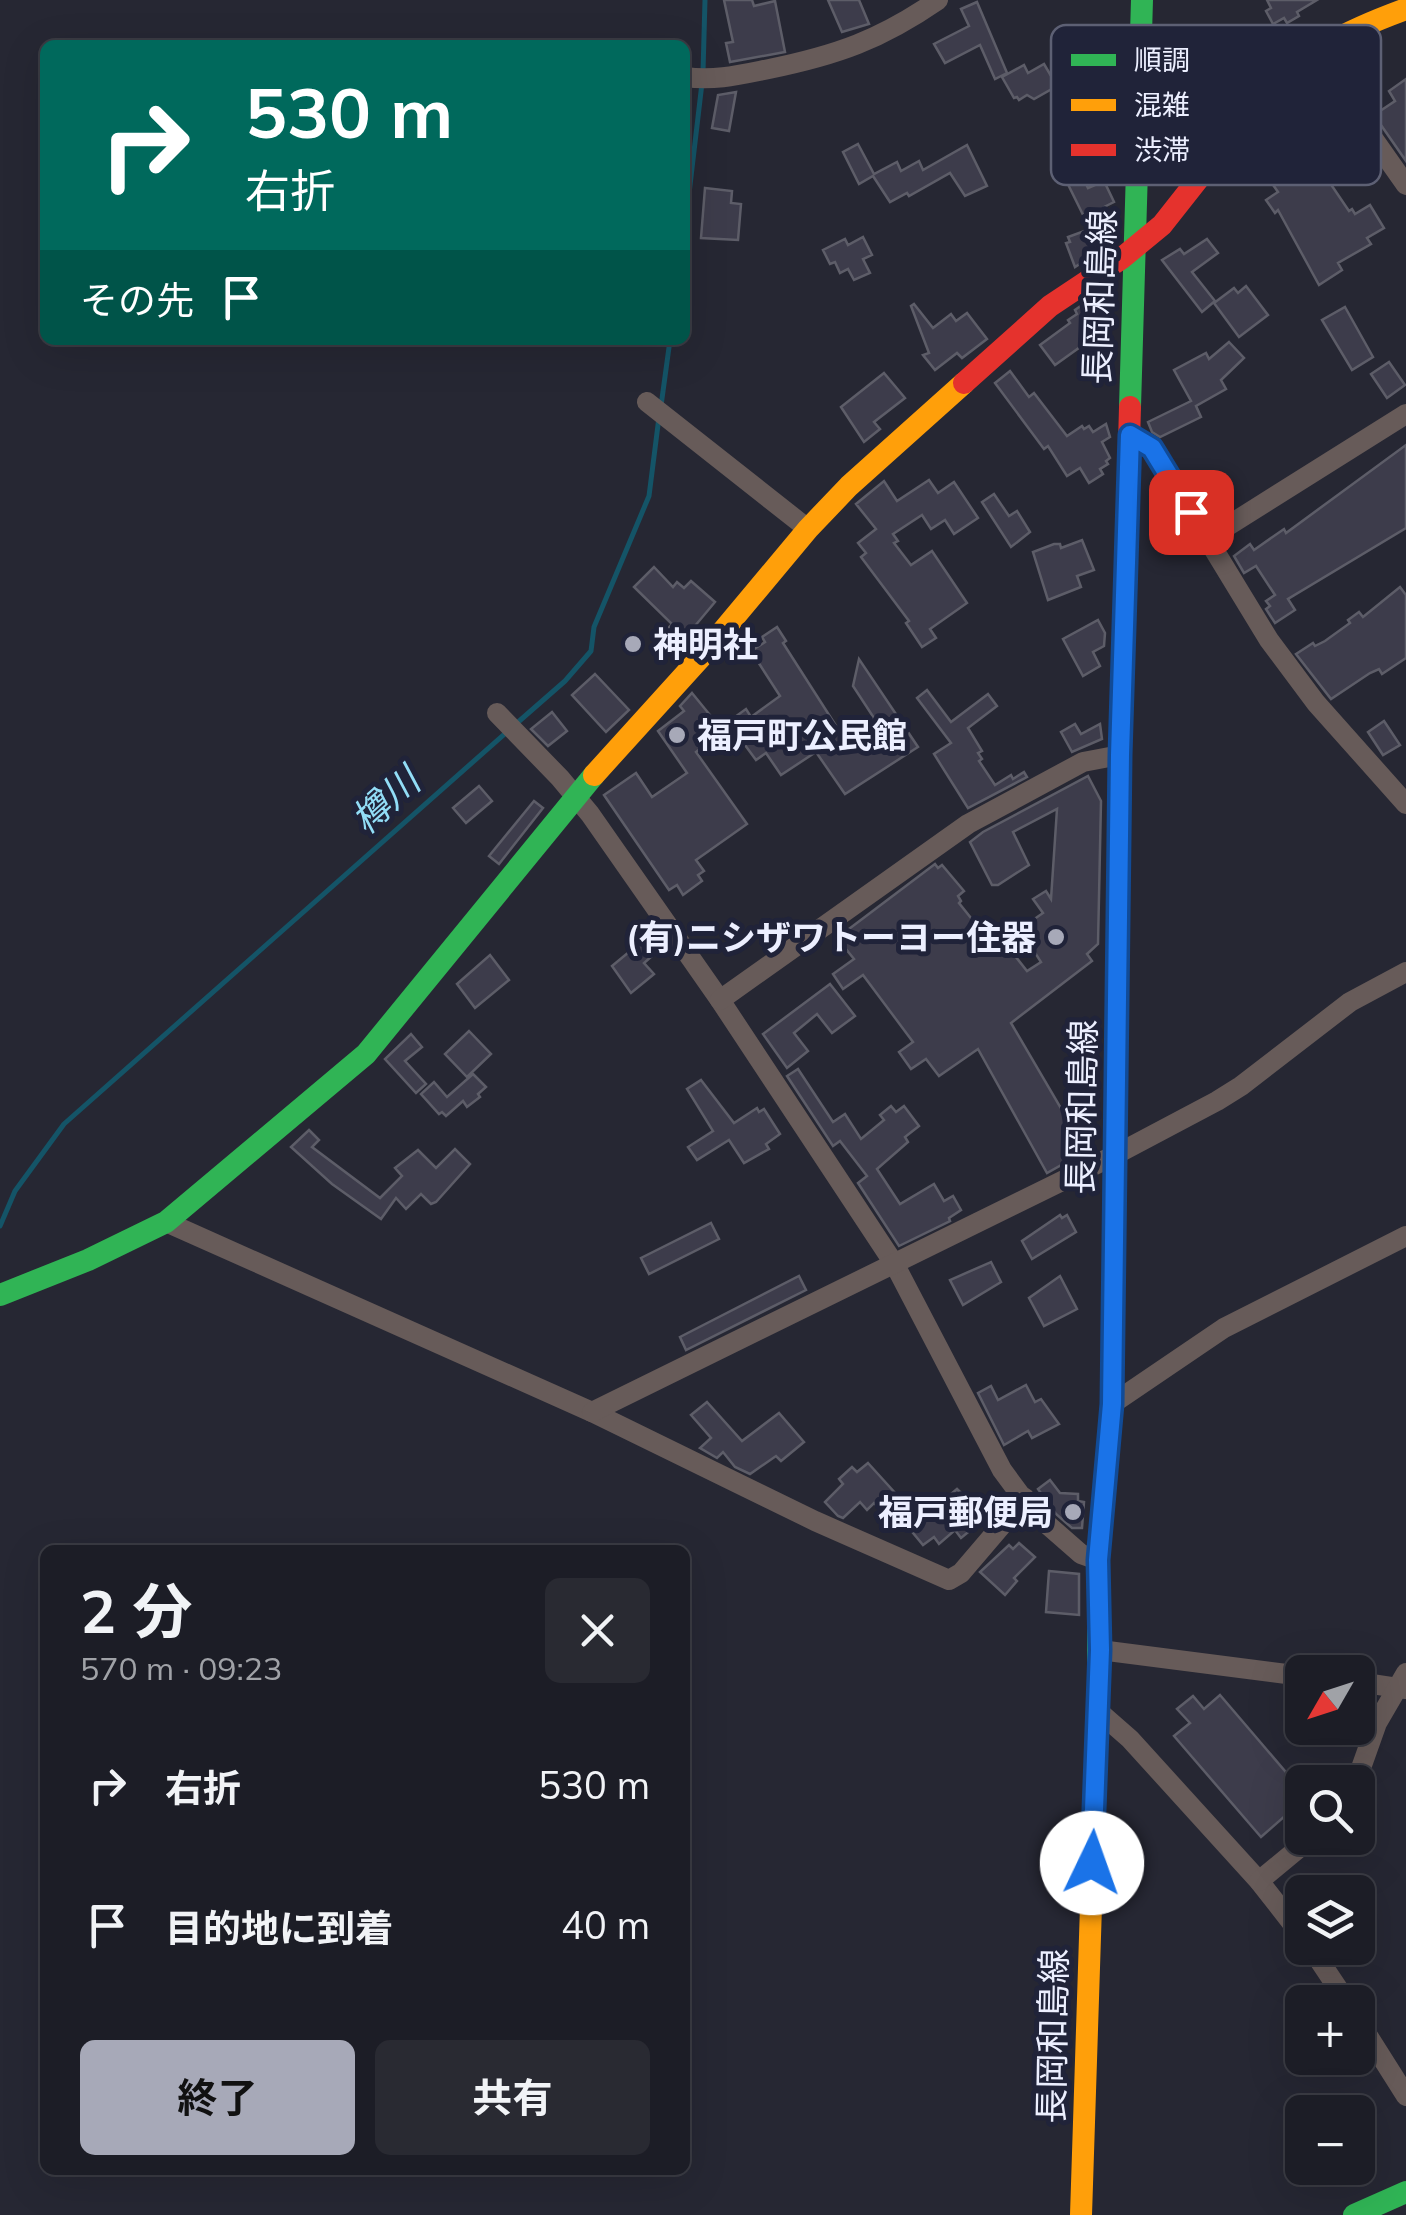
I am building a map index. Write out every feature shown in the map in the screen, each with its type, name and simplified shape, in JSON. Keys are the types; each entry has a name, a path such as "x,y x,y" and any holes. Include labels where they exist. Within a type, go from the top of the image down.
{"main road":[{"name":"長岡和島線","path":"1141,25 1142,0"},
{"path":"1364,25 1406,8"},
{"name":"長岡和島線","path":"1082,2215 1100,1650 1098,1560 1112,1404 1120,755 1138,185"},
{"path":"0,1295 88,1260 166,1222 366,1054 575,796 848,486 1050,306 1136,249 1197,185"},
{"path":"1354,2215 1406,2192"}],"street":[{"path":"690,78 720,80 822,58 859,46 938,0"},
{"path":"1381,150 1406,185"},
{"path":"651,406 808,529"},
{"path":"1207,539 1406,414"},
{"path":"1130,435 1152,448 1270,640 1316,703 1406,804"},
{"path":"496,714 575,796 720,1000 895,1265 1002,1470 1033,1512 1080,1554 1098,1560"},
{"path":"720,1000 968,824 1083,762 1120,755"},
{"path":"592,1412 1217,1102 1350,1002 1406,972"},
{"path":"166,1222 592,1412 814,1521 948,1580 961,1573 1025,1498"},
{"path":"1112,1404 1224,1328 1406,1236"},
{"path":"1100,1650 1285,1674"},
{"path":"1375,1682 1404,1683"},
{"path":"1362,1765 1377,1722 1404,1683"},
{"path":"1098,1710 1130,1739 1285,1914"},
{"path":"1259,1881 1290,1855"},
{"path":"1375,2047 1406,2096"}],"building":[{"path":"724,0 752,0 754,6 775,1 785,52 730,62 726,43 733,42"},
{"path":"828,0 859,0 869,24 842,32"},
{"path":"1267,0 1317,0 1287,23 1284,18 1273,24 1266,11 1271,8"},
{"path":"977,2 1007,73 995,79 980,45 945,63 934,44 969,26 961,9"},
{"path":"1044,64 1051,76 1051,89 1034,99 1027,95 1019,100 1014,98 1002,77 1024,65 1028,73"},
{"path":"1406,79 1406,161 1381,125 1381,110 1395,101 1389,91"},
{"path":"736,92 729,131 712,128 718,95"},
{"path":"858,144 874,174 897,162 901,171 919,161 923,170 967,145 987,186 965,196 950,173 890,202 873,176 859,184 843,152"},
{"path":"1068,185 1088,188 1106,185 1114,202 1104,207 1116,240 1075,267 1066,243 1070,242 1068,237 1090,229"},
{"path":"1273,185 1331,185 1349,211 1352,209 1355,214 1370,205 1384,228 1367,238 1371,244 1338,263 1342,270 1319,285 1278,210 1275,213 1266,200 1278,192"},
{"path":"705,188 732,191 731,203 741,204 738,240 701,238"},
{"path":"863,237 872,255 863,259 870,273 854,280 848,269 840,273 835,262 830,264 823,250 845,239 848,245"},
{"path":"1207,239 1218,253 1192,272 1215,301 1202,312 1162,260 1180,249 1184,254"},
{"path":"1246,286 1268,315 1239,337 1214,303 1234,288 1238,293"},
{"path":"1108,289 1114,302 1102,311 1106,318 1095,325 1113,353 1112,373 1106,376 1090,340 1055,365 1040,345 1070,323 1068,320 1077,314 1075,310 1082,305 1084,309"},
{"path":"914,304 933,328 951,314 956,321 967,313 987,339 962,358 957,353 935,370 923,355 929,353 911,306"},
{"path":"1345,307 1373,357 1352,370 1322,320"},
{"path":"1229,342 1244,358 1221,380 1226,389 1196,406 1201,417 1160,437 1152,432 1148,422 1191,401 1174,370 1206,353 1209,359"},
{"path":"1389,362 1405,385 1387,398 1371,374"},
{"path":"1010,371 1029,397 1034,393 1067,436 1082,426 1089,426 1093,432 1106,424 1110,437 1102,442 1110,458 1100,469 1103,474 1089,483 1080,468 1067,476 1048,446 1044,449 995,383"},
{"path":"884,373 905,398 874,422 880,429 864,442 841,407"},
{"path":"1406,445 1406,528 1288,599 1295,610 1275,623 1266,609 1270,606 1266,601 1275,595 1256,566 1244,573 1234,556 1250,544 1254,550 1284,529 1286,533"},
{"path":"929,480 938,493 954,482 978,518 954,534 945,520 931,529 922,515 893,534 898,541 894,543 911,565 932,551 967,603 930,629 936,638 922,647 906,623 909,621 861,557 866,553 858,543 876,529 856,504 884,481 897,501"},
{"path":"994,494 1009,516 1017,511 1030,532 1011,547 982,502"},
{"path":"1082,540 1094,570 1077,576 1081,587 1048,600 1033,552"},
{"path":"654,567 673,587 677,582 684,588 691,581 715,602 674,651 660,637 672,624 634,587"},
{"path":"1400,587 1406,595 1406,658 1382,674 1379,669 1370,673 1331,699 1296,654 1313,643 1315,646 1325,641 1359,612 1363,617"},
{"path":"1098,620 1105,633 1104,646 1093,652 1100,666 1083,676 1063,639"},
{"path":"777,627 786,641 783,643 847,743 871,728 868,723 874,718 853,686 859,659 918,747 845,794 816,752 781,775 766,753 756,760 728,722 746,709 751,717 780,696 751,651"},
{"path":"595,674 629,710 606,732 572,695"},
{"path":"927,690 951,722 988,694 997,706 968,728 982,751 978,753 982,759 979,761 995,785 1011,775 1013,779 1024,772 1027,777 968,808 934,754 951,743 917,698"},
{"path":"692,693 723,731 696,752 747,824 696,860 704,871 698,875 702,881 683,895 677,885 669,890 604,795 636,773 652,797 687,773 658,731 684,711 680,706"},
{"path":"552,712 567,731 548,746 531,729"},
{"path":"1384,721 1400,745 1383,755 1368,732"},
{"path":"1075,724 1081,734 1100,724 1102,739 1072,752 1061,732"},
{"name":"(有)ニシザワトーヨー住器","path":"1088,776 1101,801 1098,944 1087,954 1092,961 1011,1023 1086,1151 1047,1173 978,1049 939,1076 926,1059 911,1069 899,1052 913,1042 863,975 843,989 833,974 854,959 837,938 935,864 938,868 942,865 964,891 958,896 959,903 995,948 1004,942 1027,971 1041,962 1020,929 1043,913 1033,899 1046,891 1051,899 1057,809 1013,832 1029,865 998,885 992,885 970,842"},
{"path":"479,786 492,801 466,823 453,808"},
{"path":"534,801 543,808 499,864 489,856"},
{"path":"641,942 652,956 644,963 654,974 631,993 612,966"},
{"path":"490,955 509,980 475,1008 457,984"},
{"path":"830,984 855,1016 832,1033 817,1014 794,1033 808,1051 787,1068 763,1034"},
{"path":"469,1031 491,1054 467,1077 445,1054"},
{"path":"411,1034 422,1047 405,1061 426,1084 416,1093 385,1059"},
{"path":"798,1069 833,1122 845,1114 861,1139 884,1120 880,1115 891,1106 896,1112 904,1106 919,1126 905,1137 908,1142 877,1169 900,1204 934,1184 944,1201 953,1196 961,1210 950,1221 899,1246 858,1183 867,1176 840,1141 833,1146 787,1076"},
{"path":"473,1074 486,1087 478,1094 480,1097 467,1107 463,1101 446,1116 439,1114 421,1094 434,1082 447,1097"},
{"path":"701,1080 734,1123 757,1108 759,1112 764,1109 780,1134 766,1144 769,1149 744,1163 729,1140 697,1160 688,1147 713,1131 687,1089"},
{"path":"309,1130 319,1140 312,1147 380,1198 402,1176 395,1168 418,1150 436,1168 455,1149 470,1164 436,1202 431,1204 421,1194 406,1209 396,1198 381,1219 332,1184 291,1147"},
{"path":"1060,1215 1067,1215 1076,1232 1032,1259 1022,1241"},
{"path":"711,1223 719,1239 649,1274 641,1258"},
{"path":"991,1262 1001,1282 963,1305 950,1280"},
{"path":"799,1276 806,1290 686,1350 680,1337"},
{"path":"1060,1276 1077,1309 1044,1326 1029,1298"},
{"path":"1026,1385 1035,1402 1041,1399 1059,1424 1032,1438 1028,1431 1004,1445 978,1393 991,1386 998,1400"},
{"path":"707,1402 742,1441 779,1413 804,1442 781,1461 776,1456 750,1474 735,1467 723,1452 717,1458 700,1448 711,1438 691,1415"},
{"path":"868,1463 917,1517 941,1496 944,1500 957,1489 976,1507 969,1513 978,1524 961,1538 955,1530 939,1544 934,1537 923,1545 899,1516 892,1522 874,1503 867,1510 860,1502 843,1518 838,1516 825,1502 843,1484 839,1479 852,1467 857,1472"},
{"path":"1050,1480 1060,1493 1078,1494 1078,1501 1084,1502 1082,1528 1072,1528 1056,1514 1038,1489"},
{"path":"1019,1543 1035,1557 1014,1578 1017,1581 1005,1595 980,1572 1009,1545 1013,1549"},
{"path":"1049,1571 1079,1574 1079,1615 1046,1612"},
{"path":"1220,1695 1285,1771 1285,1816 1261,1837 1174,1736 1190,1723 1177,1709 1193,1696 1204,1709"}],"waterway":[{"name":"樽川","path":"703,72 705,0"},
{"name":"樽川","path":"690,185 702,83"},
{"name":"樽川","path":"661,406 669,345"},
{"name":"樽川","path":"517,723 565,681 591,651 594,627 649,496 659,417"},
{"name":"樽川","path":"0,1226 15,1191 64,1124 509,730"}],"traffic: fast":[{"path":"1141,25 1142,0"},
{"path":"1130,407 1137,185"},
{"path":"1091,1906 1098,1711 1098,1560 1112,1404 1121,734"},
{"path":"0,1295 88,1260 166,1222 366,1054 594,775"},
{"path":"1354,2215 1406,2192"}],"traffic: slow":[{"path":"1365,25 1406,9"},
{"path":"594,775 701,657 808,529 849,486 964,383"},
{"path":"1081,2215 1091,1906"}],"traffic: jam":[{"path":"964,383 1050,306 1122,258 1162,225 1194,185"},
{"path":"1121,734 1130,407"}],"place":[{"name":"神明社","path":"633,644"},
{"name":"福戸町公民館","path":"677,735"},
{"name":"(有)ニシザワトーヨー住器","path":"1056,937"},
{"name":"福戸郵便局","path":"1073,1512"}],"route":[{"path":"1092,1863 1100,1650 1098,1560 1112,1404 1120,755 1130,435 1152,448 1191,512"}]}
